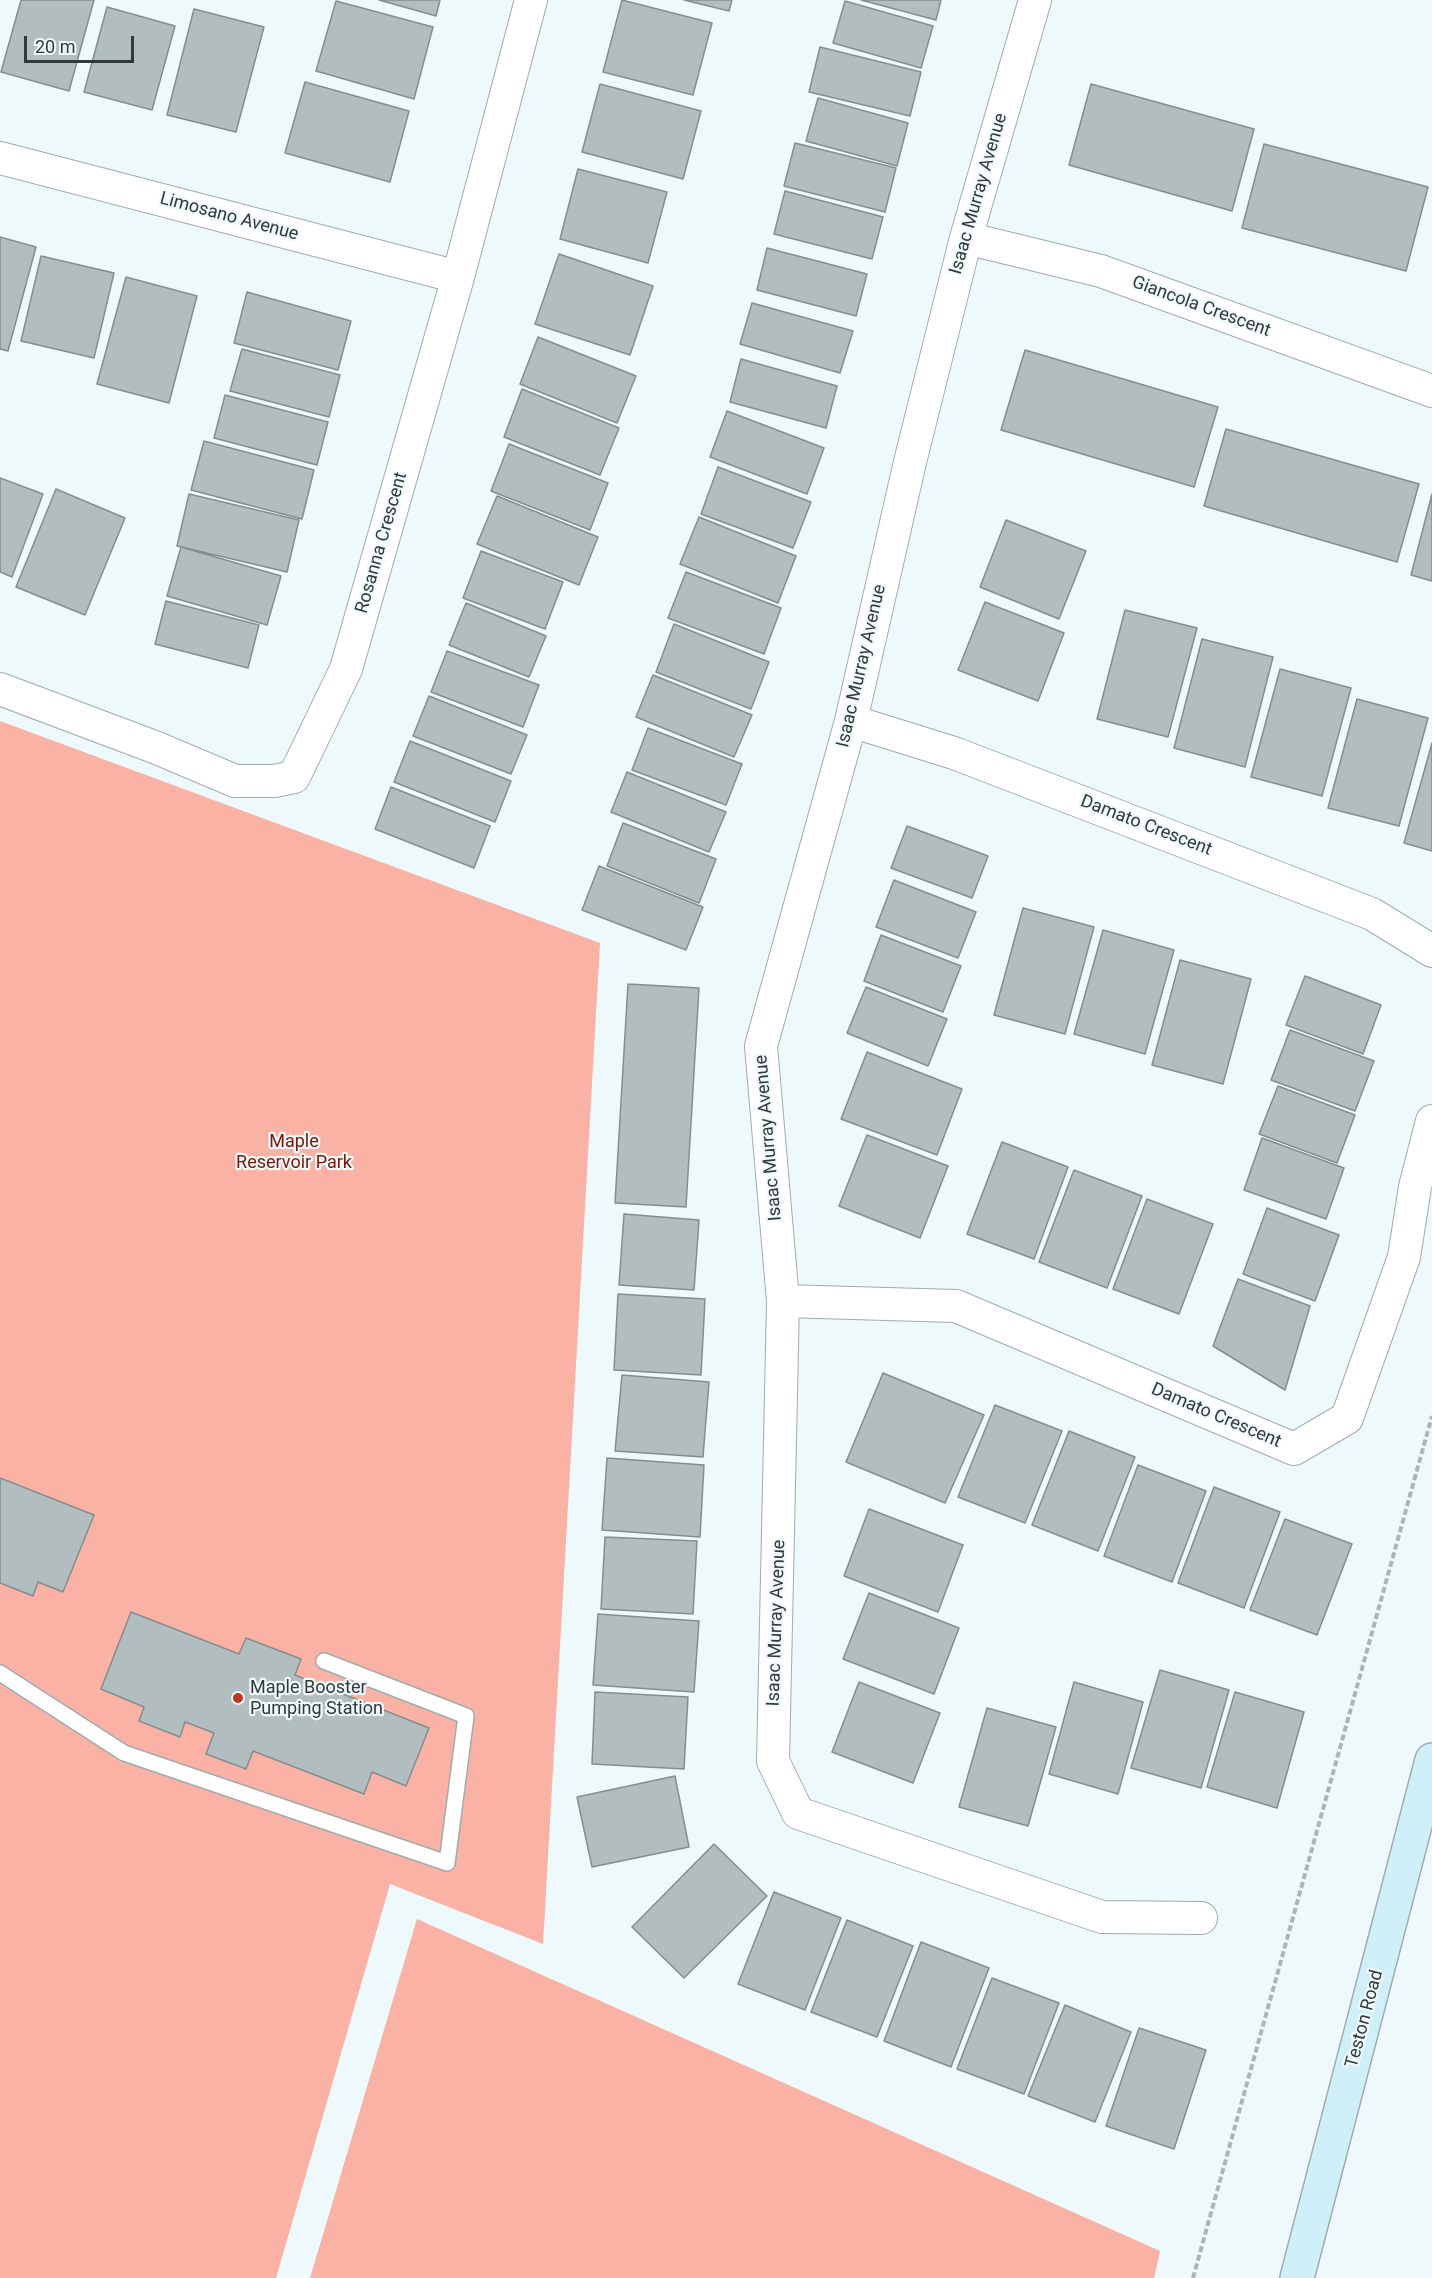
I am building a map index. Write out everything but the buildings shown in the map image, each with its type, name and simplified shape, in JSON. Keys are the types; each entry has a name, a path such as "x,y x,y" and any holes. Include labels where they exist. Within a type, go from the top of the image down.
{"main road":[{"name":"Teston Road","path":"1297,2278 1432,1760"}],"street":[{"name":"Rosanna Crescent","path":"0,689 157,748 236,781 274,781 294,777 345,669 458,277 531,0"},
{"name":"Isaac Murray Avenue","path":"1035,0 966,238 910,462 851,721 761,1046 783,1301 773,1761 798,1813 1102,1917 1201,1918"},
{"name":"Limosano Avenue","path":"0,158 458,277"},
{"name":"Giancola Crescent","path":"966,238 1101,271 1432,391"},
{"name":"Damato Crescent","path":"851,721 954,753 1372,914 1432,951"},
{"name":"Damato Crescent","path":"783,1301 956,1306 1294,1449 1347,1418 1404,1257 1415,1187 1432,1121"}],"lane":[{"path":"0,1673 124,1753 447,1863 466,1716 324,1661"}],"path":[{"path":"1193,2278 1432,1416"}],"green space":[{"name":"Maple Reservoir Park","path":"0,721 600,943 543,1944 390,1884 276,2278 0,2278"},
{"path":"417,1919 1160,2251 1154,2278 310,2278"}],"place":[{"name":"Maple Booster Pumping Station","path":"238,1698"}]}
